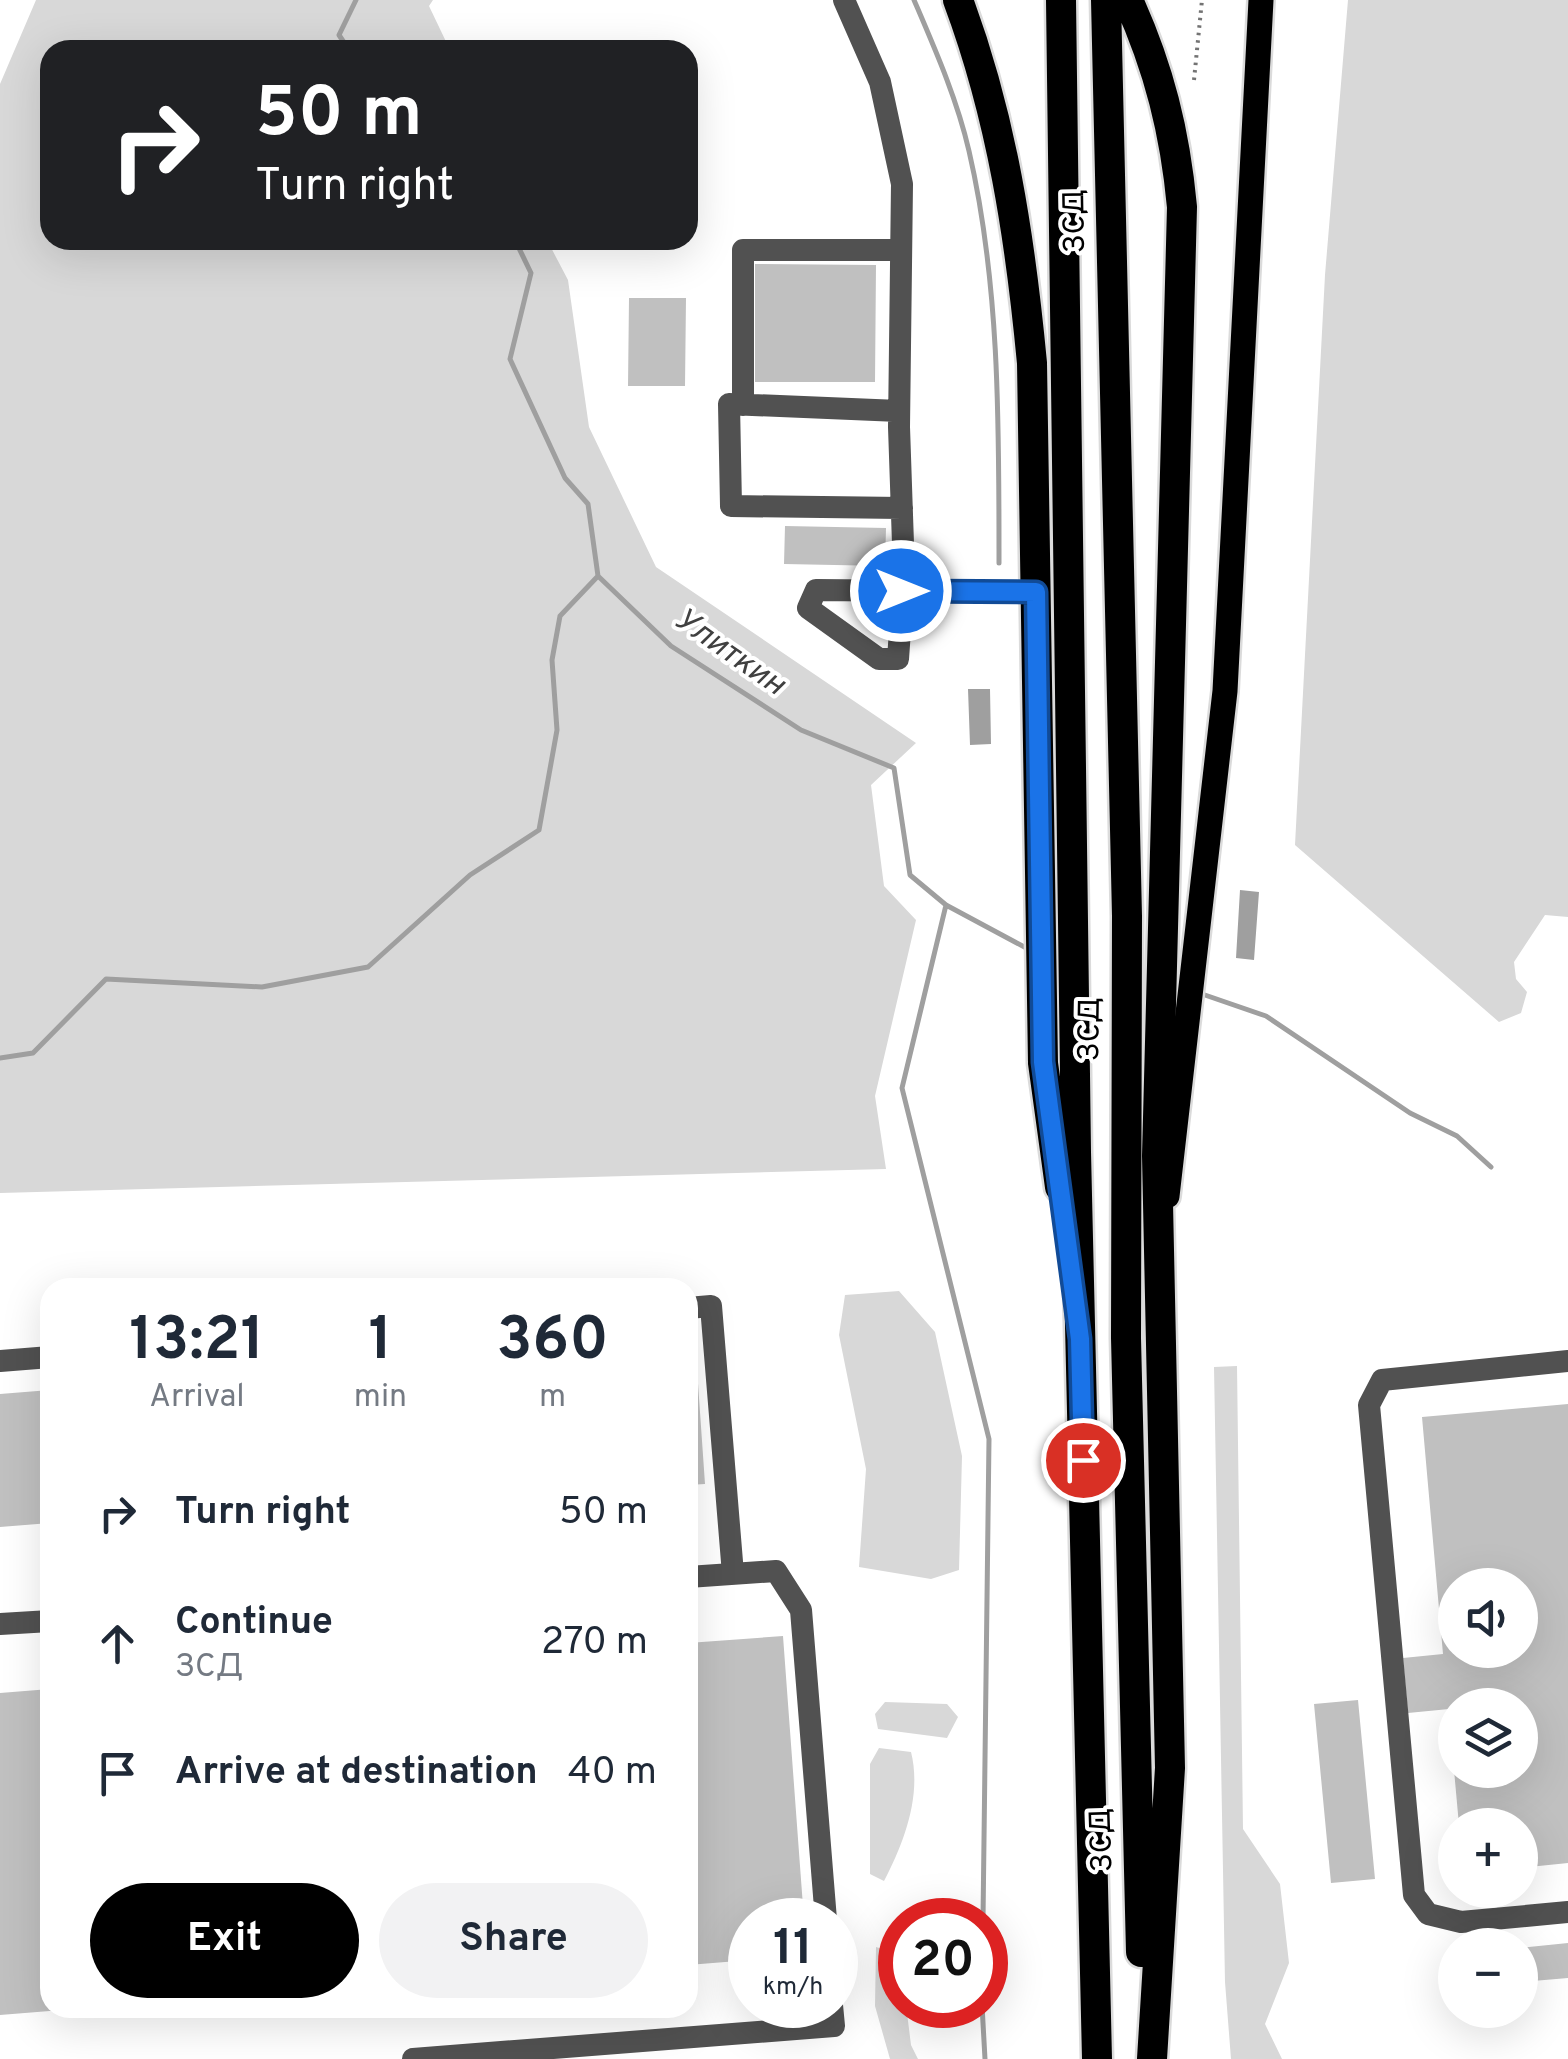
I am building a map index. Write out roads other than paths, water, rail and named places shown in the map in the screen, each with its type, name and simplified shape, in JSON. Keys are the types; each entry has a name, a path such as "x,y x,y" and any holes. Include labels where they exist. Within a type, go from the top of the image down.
{"highway":[{"path":"958,0 999,124 1024,278 1032,362 1043,1062 1080,1339"},
{"name":"ЗСД","path":"1061,0 1080,1339 1098,2059"},
{"name":"ЗСД","path":"1106,0 1126,897 1126,1338 1144,2059"},
{"path":"1128,0 1164,88 1176,141 1182,206 1156,1156 1170,1768 1152,2059"}],"main road":[{"path":"1159,1244 1174,1157 1225,691 1261,0"}],"lane":[{"path":"844,0 880,82 902,184 901,591 1036,592"},
{"path":"743,405 743,250 901,250"},
{"path":"899,411 729,404 731,506 902,508"},
{"path":"698,1307 711,1306 733,1574"},
{"path":"0,1361 40,1359"},
{"path":"1568,1361 1382,1380 1369,1405 1414,1895 1428,1914 1461,1922 1568,1912"},
{"path":"698,1576 776,1571 801,1610 824,1898"},
{"path":"0,1624 40,1622"},
{"path":"413,2059 808,2028"}],"waterway":[{"name":"Улиткин","path":"342,40 339,35 356,0"},
{"path":"914,0 958,112 987,253 996,356 999,563"},
{"name":"Улиткин","path":"520,250 531,273 510,359 565,478 588,504 598,576 671,646 801,730 894,768 910,875 946,905 1030,950"},
{"path":"0,1058 33,1053 106,979 262,987 368,967 470,875 539,830 557,730 552,660 560,616 598,576"},
{"path":"946,905 902,1088 989,1439 983,1898"},
{"path":"1202,994 1266,1016 1410,1113 1457,1136 1491,1167"},
{"path":"983,2028 985,2059"}]}
